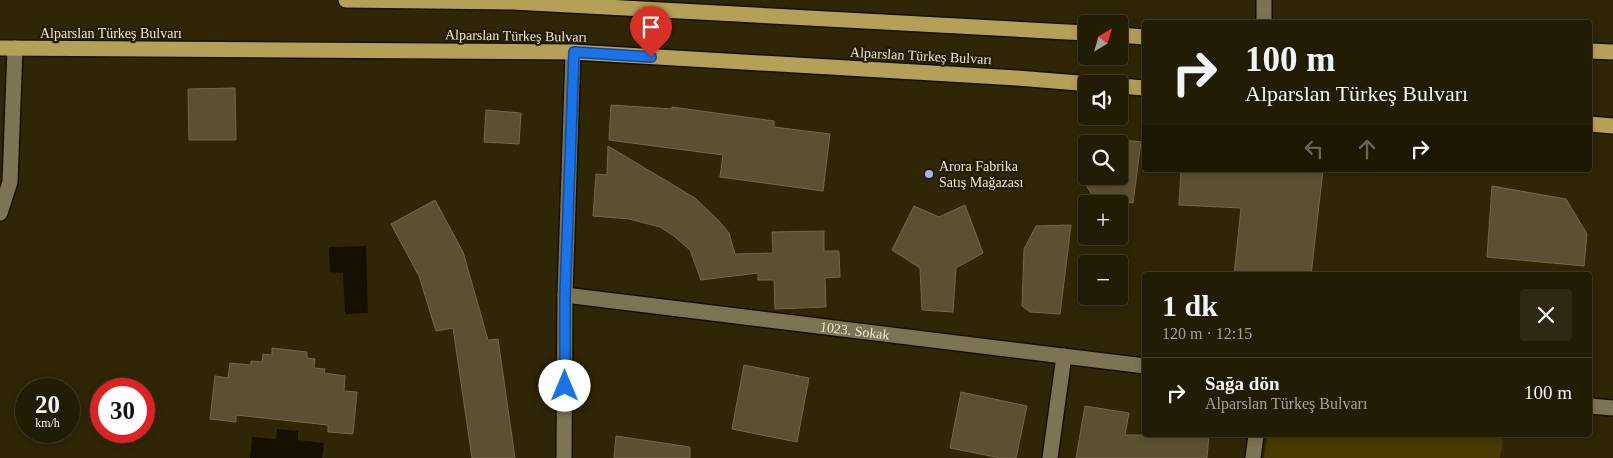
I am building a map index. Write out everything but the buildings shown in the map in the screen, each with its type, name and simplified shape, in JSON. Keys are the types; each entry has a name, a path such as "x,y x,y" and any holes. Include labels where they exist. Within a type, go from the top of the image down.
{"highway":[{"path":"346,0 513,2 1078,33"},
{"path":"1128,36 1142,37"},
{"name":"Alparslan Türkeş Bulvarı","path":"7,48 574,52 1078,83"},
{"path":"1592,51 1613,52"},
{"path":"1128,87 1142,88"},
{"path":"1592,124 1613,126"}],"street":[{"path":"1264,0 1264,20"},
{"path":"0,213 10,182 7,48"},
{"path":"564,458 565,295 574,52"},
{"name":"1023. Sokak","path":"565,295 1142,366"},
{"path":"1050,458 1064,356"},
{"path":"1592,406 1613,408"},
{"path":"1253,458 1256,437"}],"shaded area":[{"path":"366,246 368,313 345,314 343,273 330,272 329,247"},
{"path":"277,429 298,431 298,440 324,443 322,458 250,458 252,437 276,439"},
{"path":"1268,437 1504,437 1500,458 1264,458"}],"place":[{"name":"Arora Fabrika Satış Mağazası","path":"929,174"}],"route":[{"path":"565,386 565,295 574,52 651,57"}]}
